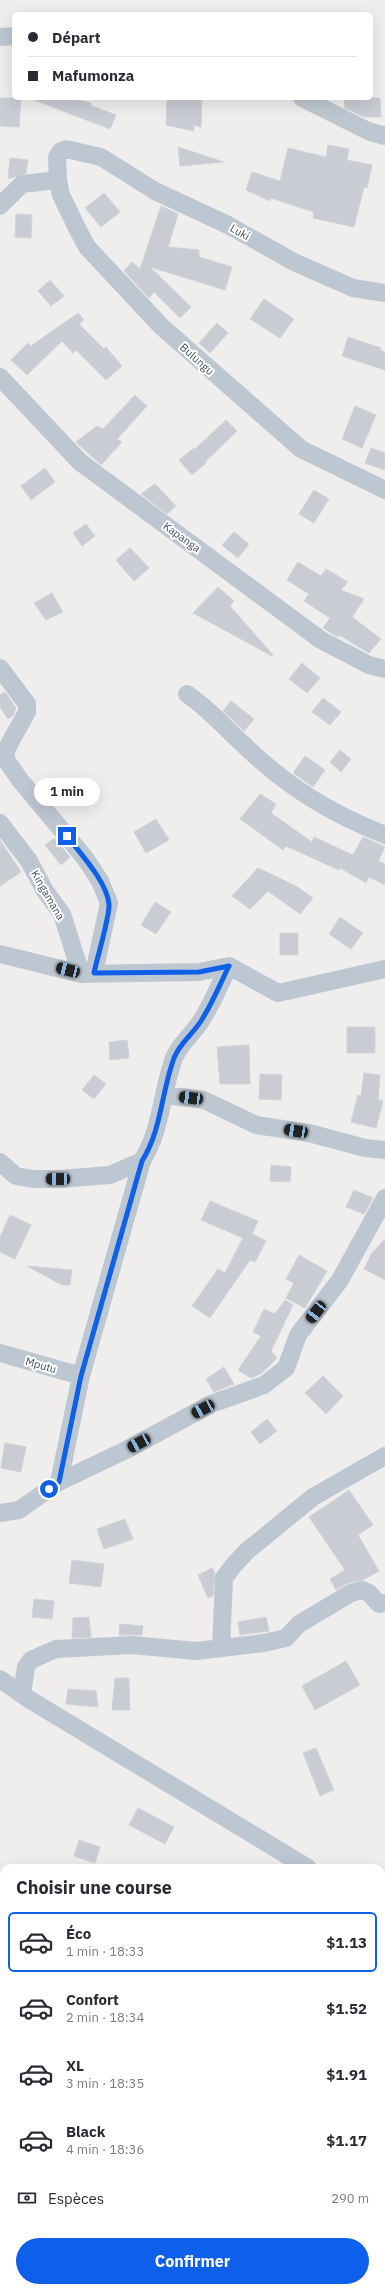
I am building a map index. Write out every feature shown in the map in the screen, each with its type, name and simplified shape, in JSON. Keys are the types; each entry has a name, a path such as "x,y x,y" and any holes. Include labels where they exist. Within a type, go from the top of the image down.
{"street":[{"path":"0,37 12,36"},
{"path":"306,100 368,130 385,136"},
{"name":"Luki","path":"58,180 57,157 61,151 66,149 101,157 155,191 228,225 294,262 353,288 385,292"},
{"path":"0,206 22,184 58,180"},
{"name":"Bulungu","path":"58,180 61,195 87,247 162,327 301,449 385,490"},
{"name":"Kapanga","path":"0,378 80,462 321,640 369,665 385,670"},
{"path":"0,668 27,704 27,712 6,750 6,760 20,780 85,858 100,881 109,903 88,973"},
{"path":"187,694 205,706 244,746 313,801 348,820 385,835"},
{"name":"Kingamana","path":"0,823 29,861 45,891 62,914 88,973"},
{"path":"0,954 88,973 199,972 229,966 278,992 385,969"},
{"path":"59,1482 81,1376 142,1161 155,1135 178,1049 202,1020 229,966"},
{"path":"165,1095 204,1100 256,1125 309,1133 365,1148 385,1150"},
{"path":"0,1162 16,1176 33,1179 58,1179 110,1175 142,1161"},
{"path":"0,1513 19,1510 59,1482 126,1450 212,1404 264,1385 286,1368 298,1336 340,1280 385,1198"},
{"name":"Mputu","path":"0,1353 81,1376"},
{"path":"221,1648 224,1578 233,1566 247,1551 313,1497 385,1456"},
{"path":"22,1694 26,1667 32,1660 56,1649 132,1645 196,1650 221,1648 286,1638 299,1624 351,1593 362,1590 369,1593 379,1604 385,1603"},
{"path":"0,1679 22,1694 301,1864"}],"building":[{"path":"0,98 21,100 19,127 0,126"},
{"path":"373,98 380,98 381,117 364,117 345,108 344,100 373,100"},
{"path":"34,100 77,100 91,103 90,105 116,115 110,129"},
{"path":"167,100 202,100 201,127 193,125 194,131 166,125"},
{"path":"328,145 349,149 347,160 372,165 367,188 364,187 354,227 313,218 314,212 271,198 270,201 246,190 252,172 280,181 288,148 326,157"},
{"path":"178,147 224,162 180,166"},
{"path":"10,158 28,160 26,173 8,179"},
{"path":"104,193 120,212 101,227 85,208"},
{"path":"161,206 178,214 168,247 199,250 199,257 232,267 225,290 150,267 191,307 180,318 154,292 149,298 124,271 132,262 140,269"},
{"path":"16,214 32,215 31,238 15,237"},
{"path":"50,280 64,296 51,306 38,291"},
{"path":"264,299 294,319 280,338 250,319"},
{"path":"78,313 84,320 79,324 104,349 106,347 122,366 106,380 76,350 73,353 62,341 27,375 11,360 28,343 31,346"},
{"path":"217,323 228,333 210,353 199,343"},
{"path":"348,337 381,348 380,350 385,352 385,370 342,356"},
{"path":"135,395 147,406 117,439 122,442 101,465 76,442 97,426 103,429"},
{"path":"355,406 376,415 362,448 342,439"},
{"path":"226,420 237,431 205,462 206,463 192,475 179,460 194,448 195,449"},
{"path":"371,448 385,453 385,470 365,463"},
{"path":"45,468 55,482 31,500 21,486"},
{"path":"155,484 176,506 167,514 141,494"},
{"path":"314,490 329,499 314,523 299,514"},
{"path":"86,524 95,536 82,546 73,533"},
{"path":"234,532 249,544 238,558 222,545"},
{"path":"130,548 149,568 134,581 116,560"},
{"path":"298,562 321,576 326,569 348,582 341,590 364,599 352,617 381,639 369,653 339,635 338,637 323,628 330,618 304,601 309,594 287,580"},
{"path":"218,587 234,601 230,606 273,655 272,656 193,613"},
{"path":"52,593 63,612 46,620 34,603"},
{"path":"302,663 320,678 307,693 289,679"},
{"path":"5,692 16,708 13,716 8,719 0,707 0,695"},
{"path":"323,698 341,712 330,725 312,712"},
{"path":"231,701 254,719 244,731 223,711"},
{"path":"340,750 351,759 341,772 330,762"},
{"path":"305,756 325,770 313,787 293,773"},
{"path":"260,794 276,804 271,813 312,842 314,837 353,855 363,837 385,847 378,861 385,864 385,885 369,877 366,883 340,868 339,870 286,846 283,850 240,819"},
{"path":"156,819 169,840 146,853 134,832"},
{"path":"54,838 70,857 61,865 45,845"},
{"path":"0,840 21,872 0,886"},
{"path":"258,868 296,886 313,898 300,914 268,891 250,909 232,896"},
{"path":"155,902 171,912 156,934 141,925"},
{"path":"340,917 363,933 351,949 329,934"},
{"path":"280,933 298,933 298,955 280,955"},
{"path":"347,1027 375,1027 375,1053 347,1053"},
{"path":"127,1040 129,1058 110,1060 109,1042"},
{"path":"249,1045 250,1084 220,1084 217,1047"},
{"path":"364,1073 380,1075 378,1100 383,1101 376,1128 351,1122 358,1095 361,1096"},
{"path":"260,1074 282,1075 281,1100 259,1099"},
{"path":"94,1075 106,1084 94,1099 82,1090"},
{"path":"271,1165 291,1167 290,1182 270,1181"},
{"path":"354,1190 373,1198 364,1214 346,1207"},
{"path":"210,1201 258,1221 252,1234 266,1241 255,1262 250,1260 210,1318 192,1306 218,1269 225,1273 243,1238 201,1220"},
{"path":"10,1215 31,1225 15,1259 0,1252 0,1237"},
{"path":"385,1239 385,1280 364,1269 372,1253"},
{"path":"299,1255 327,1271 305,1308 286,1298 294,1283 286,1279"},
{"path":"27,1266 72,1270 70,1285 62,1285"},
{"path":"285,1300 293,1305 271,1351 277,1358 262,1373 251,1378 238,1370 261,1336 253,1332 264,1309 275,1314"},
{"path":"224,1367 234,1384 214,1392 206,1379"},
{"path":"323,1376 343,1396 326,1414 305,1393"},
{"path":"267,1419 277,1431 260,1444 251,1432"},
{"path":"5,1443 26,1447 21,1472 1,1468"},
{"path":"349,1490 373,1525 358,1535 379,1571 363,1580 348,1583 336,1590 330,1579 345,1570 309,1517"},
{"path":"125,1519 133,1539 104,1549 97,1529"},
{"path":"72,1560 104,1564 101,1587 69,1583"},
{"path":"212,1568 215,1573 213,1596 208,1598 198,1575"},
{"path":"34,1599 54,1601 52,1619 32,1617"},
{"path":"89,1617 91,1637 72,1638 73,1618"},
{"path":"266,1617 269,1631 240,1635 238,1622"},
{"path":"120,1624 143,1626 142,1635 119,1635"},
{"path":"346,1661 360,1685 315,1710 302,1686"},
{"path":"115,1678 129,1678 130,1710 112,1710"},
{"path":"68,1689 96,1691 98,1707 66,1704"},
{"path":"316,1748 334,1790 320,1796 303,1753"},
{"path":"138,1808 174,1827 165,1844 129,1825"},
{"path":"79,1840 100,1847 95,1863 74,1856"}],"route":[{"path":"49,1489 59,1482 81,1376 142,1161 149,1149 160,1122 174,1060 183,1041 202,1020 229,966 199,972 94,973 109,911 109,903 100,881 85,858 67,836"}]}
